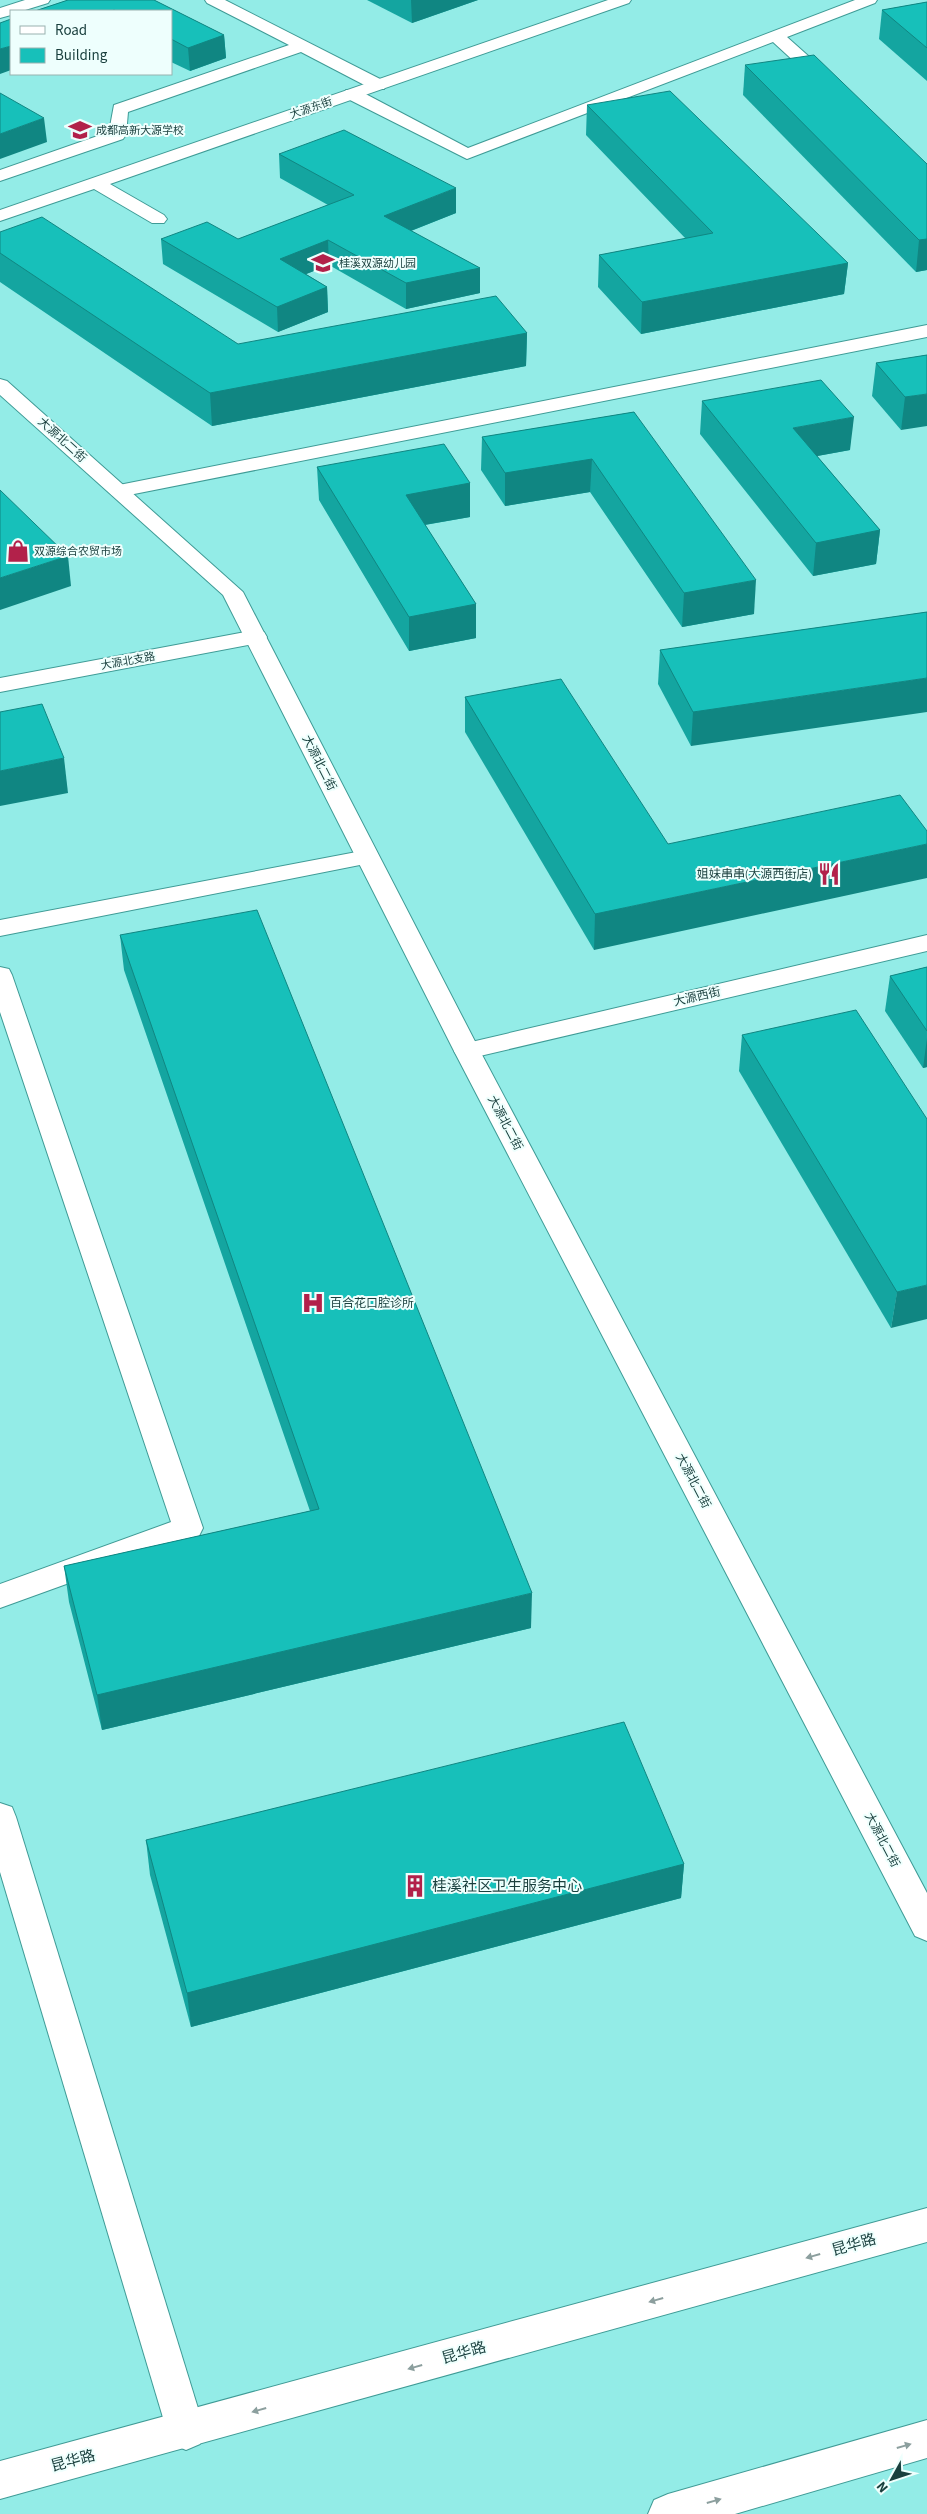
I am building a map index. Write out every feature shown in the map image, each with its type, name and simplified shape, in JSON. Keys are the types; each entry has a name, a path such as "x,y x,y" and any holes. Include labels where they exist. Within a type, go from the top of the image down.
{"street":[{"path":"0,13 42,0"},
{"path":"212,0 378,85"},
{"name":"大源东街","path":"0,216 623,0"},
{"path":"352,94 466,154 869,0"},
{"path":"776,36 841,95"},
{"path":"0,176 117,136 120,109 303,46"},
{"path":"649,84 663,98"},
{"path":"96,183 158,219"},
{"path":"119,491 927,331"},
{"name":"大源北二街","path":"0,385 232,592 467,1051 927,1926"},
{"name":"大源北支路","path":"0,684 256,637"},
{"path":"0,928 368,857"},
{"name":"大源西街","path":"467,1051 927,943"},
{"path":"0,975 188,1528 0,1596"},
{"path":"0,1817 186,2430"},
{"name":"昆华路","path":"0,2480 927,2225"},
{"path":"668,2514 927,2439"}],"building":[{"path":"68,0 154,0 224,35 188,48 172,40 172,10 38,10"},
{"path":"927,2 927,48 882,10"},
{"path":"10,19 10,46 0,49 0,23"},
{"path":"814,55 927,164 927,239 919,240 745,65"},
{"path":"670,91 848,263 642,302 599,255 713,233 587,105"},
{"path":"0,93 44,118 0,134"},
{"path":"344,130 456,188 384,216 480,268 406,283 328,240 280,259 327,287 277,307 161,239 207,222 238,239 354,195 279,154"},
{"path":"42,217 238,344 496,296 527,333 210,393 0,253 0,232"},
{"path":"927,355 927,394 905,397 876,363"},
{"path":"821,380 854,417 793,428 880,530 816,543 702,401"},
{"path":"634,412 756,580 684,593 592,459 505,473 482,437"},
{"path":"444,444 470,483 406,495 476,604 409,617 317,467"},
{"path":"0,490 68,556 0,578"},
{"path":"927,612 927,678 693,712 660,650"},
{"path":"561,679 668,844 900,795 927,831 927,844 595,914 465,697"},
{"path":"42,704 64,758 0,771 0,712"},
{"path":"257,910 532,1593 97,1695 64,1566 319,1509 120,935"},
{"path":"927,967 927,1031 890,976"},
{"path":"856,1010 927,1119 927,1285 897,1292 742,1035"},
{"name":"桂溪社区卫生服务中心","path":"624,1722 684,1864 187,1993 146,1840"}],"place":[{"name":"成都高新大源学校","path":"80,130"},
{"name":"桂溪双源幼儿园","path":"323,263"},
{"name":"双源综合农贸市场","path":"18,551"},
{"name":"姐妹串串(大源西街店)","path":"829,874"},
{"name":"百合花口腔诊所","path":"313,1303"},
{"name":"桂溪社区卫生服务中心","path":"415,1886"}]}
